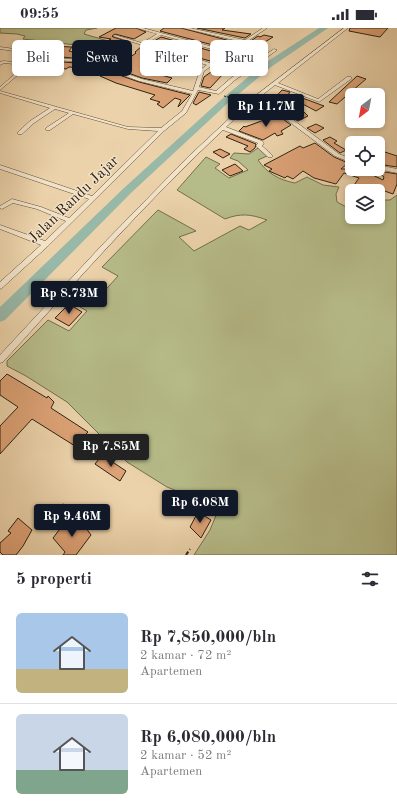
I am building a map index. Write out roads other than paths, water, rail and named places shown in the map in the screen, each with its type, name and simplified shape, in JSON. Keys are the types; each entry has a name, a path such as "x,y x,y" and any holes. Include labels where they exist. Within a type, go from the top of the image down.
{"street":[{"path":"139,28 181,40"},
{"path":"184,28 240,40"},
{"name":"Jalan Randu Jajar","path":"247,40 265,28"},
{"path":"0,360 106,245 191,157 228,129 246,102 346,28"},
{"path":"149,40 160,34"},
{"path":"115,36 140,43"},
{"path":"0,48 12,50"},
{"path":"64,59 92,63 141,80 196,91 217,93 233,79 275,50"},
{"path":"0,64 4,62 12,63"},
{"path":"202,62 210,64"},
{"name":"Jalan Randu Jajar","path":"0,286 46,244 65,219 88,197 184,112 196,91 200,72 210,64"},
{"path":"0,89 15,76"},
{"path":"274,82 319,101 350,78"},
{"path":"0,92 53,108 134,129 162,130"},
{"path":"246,102 286,117 337,155 345,158"},
{"path":"20,133 32,122 53,108"},
{"path":"48,129 73,112"},
{"path":"228,129 261,143 259,146 270,156"},
{"path":"0,167 88,197"},
{"path":"385,168 397,171"},
{"path":"2,207 11,201 39,208 65,219"},
{"path":"0,227 46,244"}],"waterway":[{"path":"0,316 128,190 226,100 268,65 324,28"}]}
